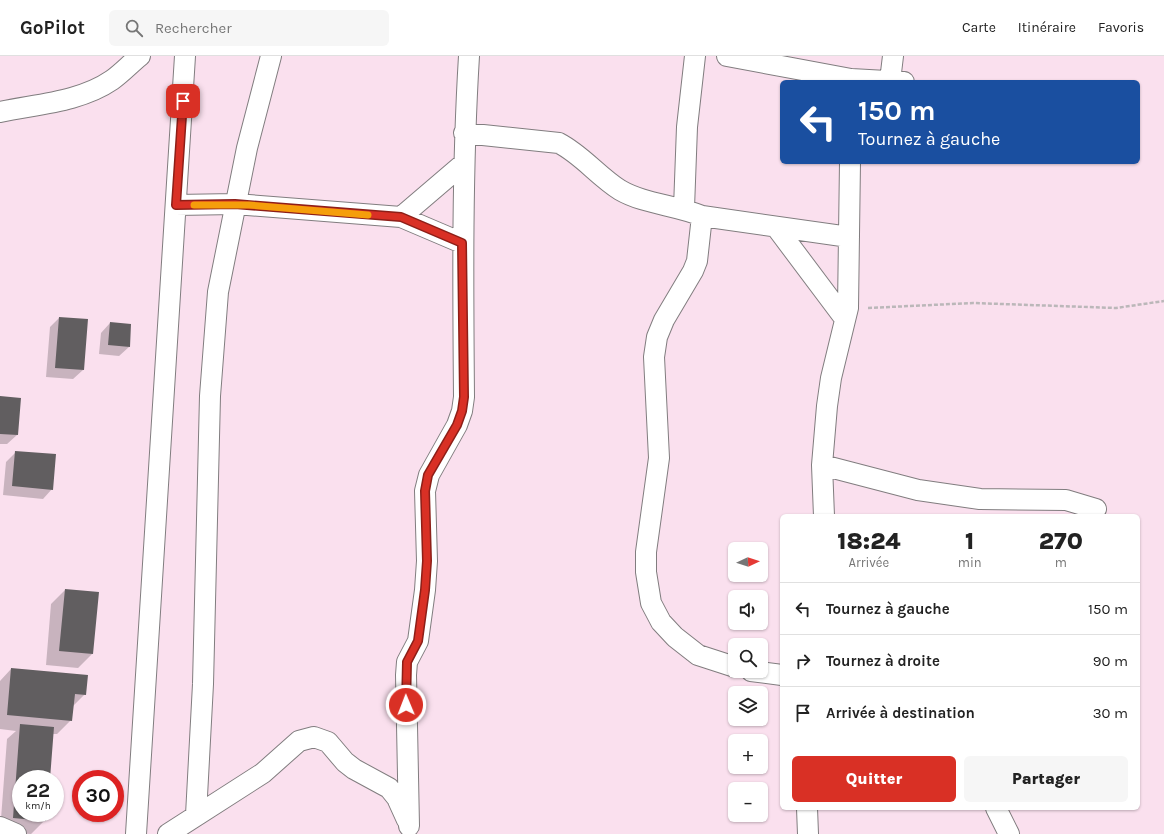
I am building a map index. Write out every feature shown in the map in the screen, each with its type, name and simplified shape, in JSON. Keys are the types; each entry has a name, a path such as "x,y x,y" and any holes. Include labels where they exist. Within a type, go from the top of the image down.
{"street":[{"path":"0,112 49,103 100,87 124,72 140,56"},
{"path":"136,834 186,56"},
{"path":"196,815 203,684 212,360 218,292 235,204 271,56"},
{"path":"412,830 406,675 407,662 418,641 425,590 427,561 425,491 428,475 457,425 462,411 464,397 462,243 463,164 469,56"},
{"path":"684,208 687,127 694,56"},
{"path":"727,56 851,80"},
{"path":"893,56 897,80"},
{"path":"464,133 559,143 572,150 606,180 620,190 636,198 684,208 702,216 850,237"},
{"path":"401,217 463,164"},
{"path":"824,514 822,465 831,378 846,314 850,237 850,164"},
{"path":"176,205 235,204 401,217 462,243"},
{"path":"702,216 697,261 693,271 664,320 657,337 654,357 659,458 647,545 646,572 651,603 661,622 675,637 698,655 728,665"},
{"path":"776,227 846,314"},
{"path":"822,465 918,490 980,499 1066,500 1096,509"},
{"path":"768,673 780,675"},
{"path":"168,834 263,773 299,741 314,737 328,742 354,770 389,788 397,798 412,830"},
{"path":"807,810 808,834"},
{"path":"997,810 1010,834"},
{"path":"0,827 16,834"}],"path":[{"path":"846,314 973,303 1116,308 1164,301"}],"shaded area":[{"path":"0,56 1164,56 1164,834 0,834"}],"building":[{"path":"59,317 88,319 84,370 55,368"},
{"path":"110,322 131,324 130,347 108,345"},
{"path":"0,396 21,398 18,435 0,434"},
{"path":"15,451 56,454 53,490 12,486"},
{"path":"65,589 99,592 93,654 59,651"},
{"path":"11,668 88,675 86,695 75,694 72,721 7,715"},
{"path":"20,724 54,727 51,770 17,770"}],"slow traffic":[{"path":"194,205 235,204 368,215"}],"route":[{"path":"183,101 176,205 235,204 401,217 462,243 464,397 462,411 457,425 428,475 425,491 427,561 425,590 418,641 407,662 406,705"}]}
